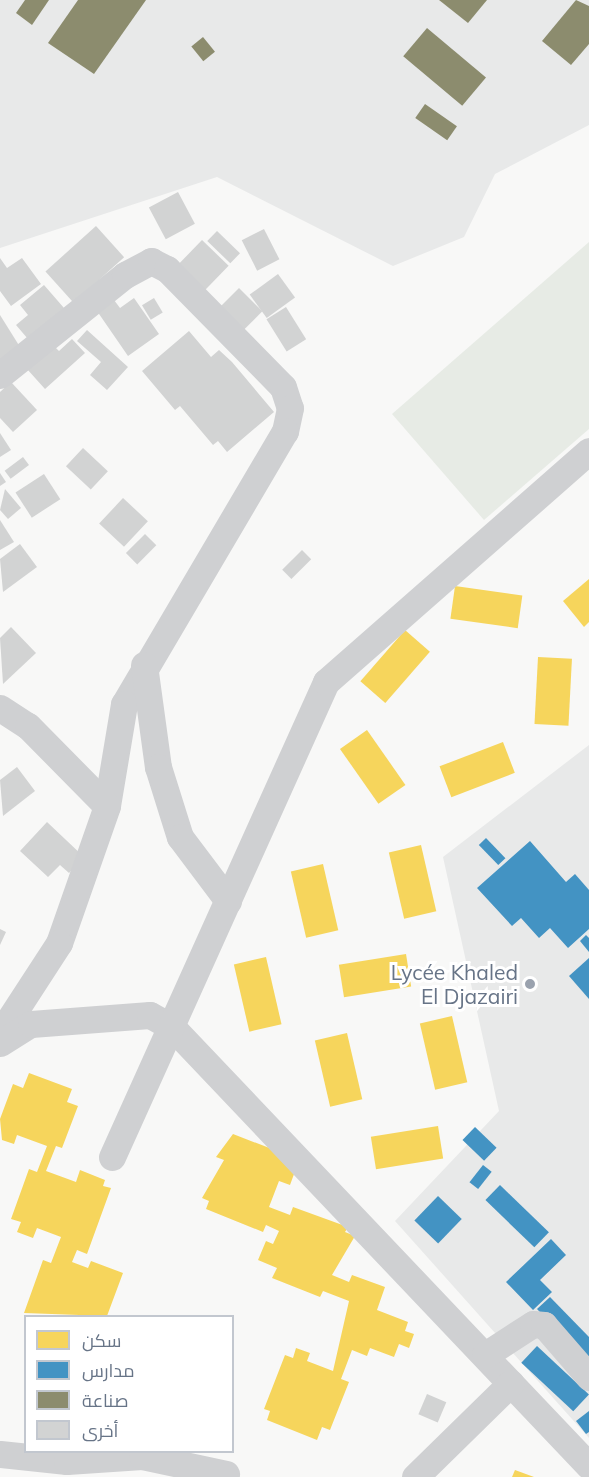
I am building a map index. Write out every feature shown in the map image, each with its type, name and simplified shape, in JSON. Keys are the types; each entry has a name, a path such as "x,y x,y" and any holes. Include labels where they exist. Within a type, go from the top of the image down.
{"street":[{"path":"0,375 124,275 151,261 167,269 282,387 290,408 285,431 144,665 124,705 107,806 58,943 0,1034"},
{"path":"112,1157 161,1021 184,1001 326,682 589,451"},
{"path":"144,665 158,767 180,837 228,901"},
{"path":"0,708 28,726 107,806"},
{"path":"0,1043 31,1024 161,1021 589,1466"},
{"path":"485,1356 533,1324 544,1325 589,1377"},
{"path":"415,1477 511,1383"},
{"path":"0,1454 67,1469 142,1456 228,1476"}],"shaded area":[{"path":"0,0 589,0 589,125 495,174 464,237 393,266 217,177 0,248"},
{"path":"589,242 589,429 484,520 392,414"},
{"name":"Lycée Khaled El Djazairi","path":"589,745 589,1438 395,1221 499,1111 443,857"}],"building: سكن":[{"path":"589,579 589,622 584,627 563,601"},
{"path":"455,586 522,595 518,628 450,619"},
{"path":"405,630 430,652 385,703 360,681"},
{"path":"538,657 572,659 568,726 534,724"},
{"path":"367,730 405,785 378,804 340,749"},
{"path":"503,742 515,773 451,797 440,766"},
{"path":"421,845 436,911 404,919 389,852"},
{"path":"323,864 338,930 306,938 291,871"},
{"path":"406,954 411,987 344,997 339,965"},
{"path":"266,957 282,1024 249,1032 234,964"},
{"path":"452,1016 467,1082 435,1090 420,1023"},
{"path":"347,1033 362,1099 330,1107 315,1040"},
{"path":"29,1073 72,1089 67,1102 78,1106 62,1148 56,1146 46,1171 76,1182 80,1170 105,1180 103,1186 111,1188 87,1254 77,1250 72,1262 88,1268 91,1261 123,1273 107,1315 24,1313 43,1260 51,1263 61,1237 37,1228 33,1238 17,1232 21,1222 11,1219 29,1169 37,1172 47,1146 17,1135 14,1144 2,1140 0,1119 13,1084 23,1088"},
{"path":"438,1126 443,1159 376,1169 371,1137"},
{"path":"233,1134 290,1156 297,1166 290,1185 279,1181 269,1207 290,1215 293,1207 348,1227 345,1232 355,1236 332,1275 349,1282 352,1275 385,1287 377,1310 408,1322 405,1331 414,1334 409,1348 399,1344 394,1357 370,1348 367,1356 352,1350 341,1379 349,1382 330,1430 322,1427 317,1440 267,1420 270,1411 264,1409 285,1355 293,1358 296,1348 310,1353 307,1361 333,1371 349,1301 323,1291 320,1297 272,1278 277,1268 258,1260 266,1241 273,1244 279,1231 266,1225 263,1232 206,1209 209,1201 202,1198 224,1160 216,1157"},
{"path":"515,1470 534,1477 512,1477"}],"building: مدارس":[{"path":"486,838 505,858 498,865 479,845"},
{"path":"530,841 566,882 575,874 589,890 589,929 568,948 550,928 539,938 521,918 512,926 477,888"},
{"path":"586,935 589,938 589,952 580,941"},
{"path":"589,958 589,999 569,976"},
{"path":"475,1127 497,1148 484,1161 462,1140"},
{"path":"483,1165 492,1172 478,1189 469,1182"},
{"path":"500,1185 549,1232 534,1247 485,1200"},
{"path":"438,1196 462,1219 438,1243 414,1220"},
{"path":"551,1239 566,1255 540,1280 552,1292 533,1310 506,1282"},
{"path":"550,1297 589,1337 589,1364 537,1309"},
{"path":"537,1346 589,1394 573,1411 521,1363"},
{"path":"589,1411 589,1432 586,1434 576,1421"}],"building: صناعة":[{"path":"25,0 49,0 32,25 16,13"},
{"path":"78,0 146,0 94,74 48,43"},
{"path":"439,0 487,0 468,23"},
{"path":"576,0 589,6 589,44 571,65 542,41"},
{"path":"427,28 486,77 462,106 403,56"},
{"path":"203,37 215,52 203,61 191,46"},
{"path":"425,104 457,126 447,140 415,118"}],"building: أخرى":[{"path":"178,192 195,224 166,239 149,207"},
{"path":"96,226 124,257 74,303 45,272"},
{"path":"264,229 279,259 257,271 242,240"},
{"path":"217,231 240,253 230,263 207,241"},
{"path":"202,240 229,266 197,298 171,272"},
{"path":"0,258 7,268 22,258 41,284 11,306 0,291"},
{"path":"278,274 295,297 267,318 250,295"},
{"path":"44,285 64,308 28,339 16,325 28,315 20,305"},
{"path":"239,288 262,311 234,340 211,316"},
{"path":"134,298 159,334 128,356 97,311 114,300 120,308"},
{"path":"154,298 163,313 151,320 142,305"},
{"path":"286,307 306,339 287,351 266,319"},
{"path":"0,315 20,347 0,360"},
{"path":"87,330 128,367 107,390 90,375 101,362 77,341"},
{"path":"189,331 211,357 219,350 232,362 274,412 227,452 218,441 213,445 180,406 175,410 142,371"},
{"path":"72,339 85,353 45,389 27,369 53,345 59,351"},
{"path":"11,382 37,410 13,432 0,418 0,392"},
{"path":"0,433 11,450 0,457"},
{"path":"83,448 108,471 91,489 66,466"},
{"path":"23,457 29,465 11,479 5,471"},
{"path":"0,473 6,482 0,486"},
{"path":"44,474 60,499 32,518 15,493"},
{"path":"5,489 21,508 8,519 0,510"},
{"path":"123,498 148,521 124,547 99,524"},
{"path":"0,520 14,542 0,550"},
{"path":"145,534 156,545 137,564 126,553"},
{"path":"20,544 37,567 3,592 0,559"},
{"path":"302,550 311,559 291,579 282,570"},
{"path":"11,627 36,653 3,684 0,638"},
{"path":"17,767 35,791 3,816 0,780"},
{"path":"47,822 84,857 69,873 60,865 48,877 20,851"},
{"path":"0,929 6,932 0,945"},
{"path":"427,1394 446,1402 438,1422 418,1414"}],"place":[{"name":"Lycée Khaled El Djazairi","path":"530,984"}]}
